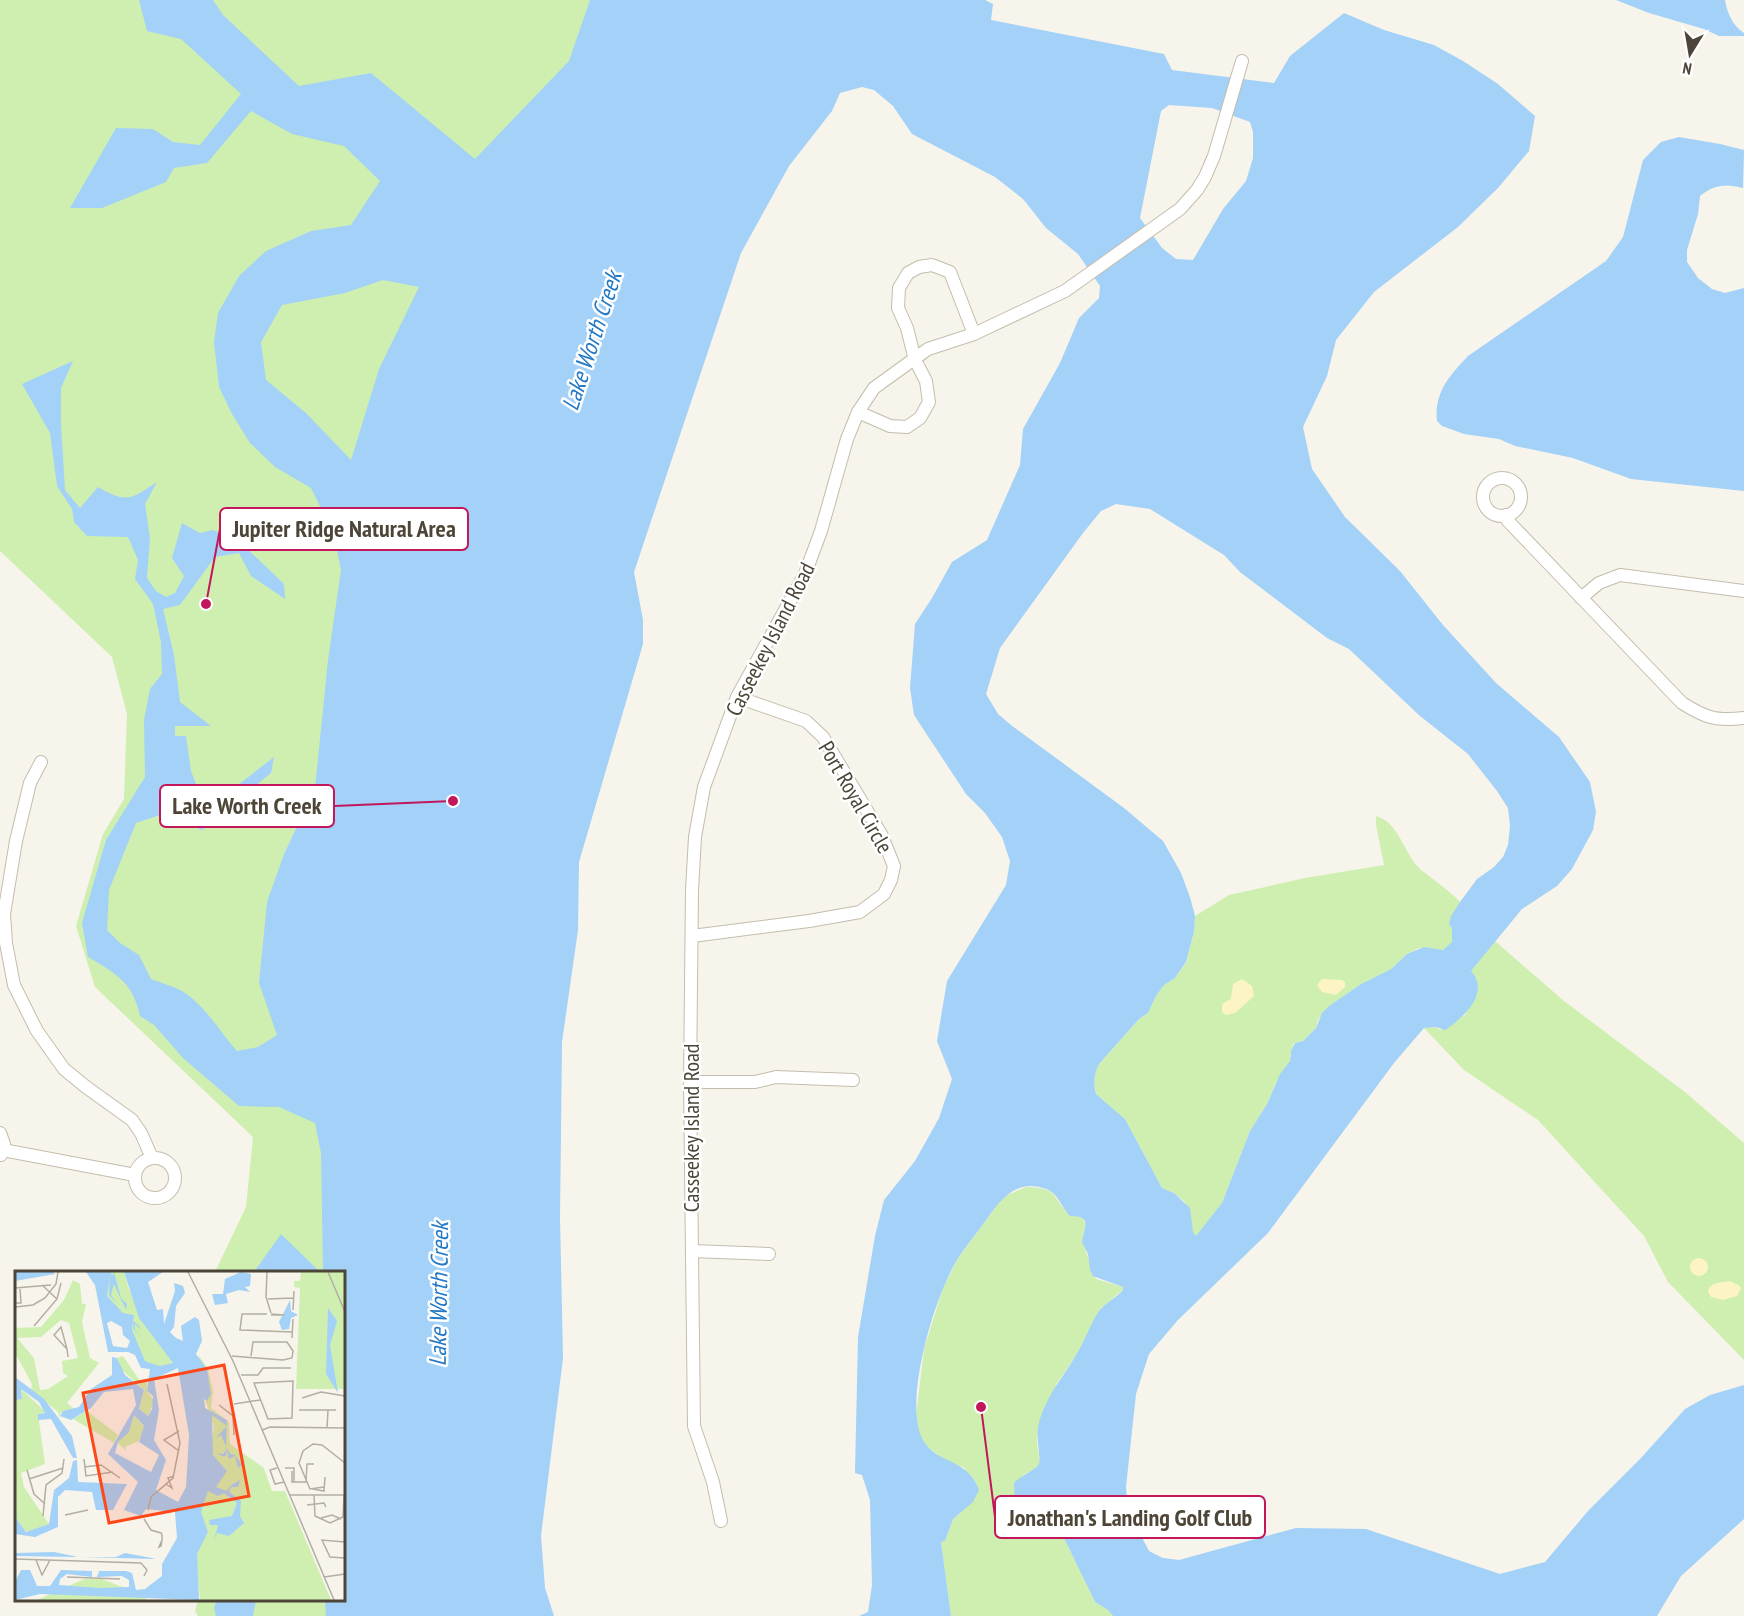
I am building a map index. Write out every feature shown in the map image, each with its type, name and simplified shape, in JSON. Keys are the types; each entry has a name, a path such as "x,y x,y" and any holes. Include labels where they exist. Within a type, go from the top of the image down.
{"street":[{"name":"Casseekey Island Road","path":"721,1521 713,1482 694,1426 690,1082 692,936 695,837 704,787 737,697 805,574 821,531 847,439 858,412 874,388 928,349 974,334 1065,291 1180,209 1197,190 1214,156 1242,61"},
{"path":"858,412 890,426 907,427 920,418 929,402 926,381 915,360 907,328 898,308 899,288 908,273 919,267 932,265 950,272 974,334"},
{"path":"1506,515 1508,521 1682,703 1702,716 1720,721 1744,718"},
{"path":"1581,598 1599,583 1620,575 1744,591"},
{"name":"Port Royal Circle","path":"692,936 860,912 884,894 891,880 894,866 881,834 823,737 806,721 737,697"},
{"path":"41,762 30,783 16,841 4,914 6,943 14,985 37,1031 64,1068 132,1120 141,1133 152,1158"},
{"path":"690,1082 755,1082 776,1077 853,1080"},
{"path":"0,1133 4,1144 2,1153 135,1175"},
{"path":"152,1158 162,1160 174,1172 174,1184 168,1193 157,1198 143,1194 135,1182 135,1175 140,1165 152,1158"},
{"path":"692,1251 769,1254"}],"green space":[{"path":"0,0 617,0 315,788 284,854 330,1146 334,1271 215,1271 246,1207 253,1137 95,987 76,926 103,834 124,799 127,714 112,657 0,551"},
{"path":"1376,816 1384,819 1396,831 1414,863 1450,892 1462,905 1459,942 1443,950 1419,948 1407,954 1391,969 1361,984 1329,1006 1318,1020 1316,1028 1303,1041 1294,1043 1290,1061 1250,1131 1222,1203 1199,1235 1194,1236 1185,1202 1174,1193 1162,1188 1125,1119 1096,1094 1095,1072 1099,1064 1139,1019 1148,1013 1164,985 1175,978 1186,963 1194,932 1195,916 1229,895 1305,878 1384,865"},
{"path":"1495,941 1564,1001 1685,1092 1744,1143 1744,1360 1668,1282 1644,1236 1538,1120 1464,1070 1424,1028 1436,1027 1440,1030 1465,1015 1477,995 1471,971"},
{"path":"1026,1187 1049,1191 1070,1216 1083,1219 1085,1226 1083,1242 1096,1279 1123,1287 1123,1290 1101,1308 1077,1354 1057,1383 1038,1428 1040,1463 1037,1468 1023,1475 1024,1508 1042,1513 1054,1523 1063,1536 1095,1602 1113,1616 951,1616 941,1542 945,1541 953,1519 961,1513 965,1468 948,1462 925,1445 919,1433 916,1416 924,1349 943,1288 957,1260 1003,1197"},
{"path":"198,1601 336,1601 335,1616 198,1616 195,1611"}],"sand":[{"path":"1242,979 1252,986 1254,996 1235,1013 1226,1015 1222,1012 1222,1004 1231,999 1233,984"},
{"path":"1322,979 1341,980 1345,982 1345,987 1336,995 1322,992 1317,985"},
{"path":"1699,1258 1705,1261 1708,1267 1705,1273 1699,1276 1693,1273 1690,1267 1693,1261"},
{"path":"1730,1281 1740,1286 1741,1289 1737,1296 1723,1300 1711,1297 1708,1292 1711,1286"}],"water":[{"name":"Lake Worth Creek","path":"139,0 213,0 223,15 299,86 371,73 475,159 569,61 590,0 985,0 993,4 991,20 1164,54 1172,70 1274,83 1290,56 1344,13 1384,30 1434,45 1498,84 1535,116 1529,151 1498,188 1458,227 1374,292 1336,340 1327,376 1303,427 1312,469 1345,517 1400,571 1443,625 1496,683 1559,737 1590,782 1596,812 1593,830 1572,869 1557,886 1522,909 1471,971 1478,988 1466,1012 1445,1030 1436,1027 1424,1028 1394,1063 1268,1233 1178,1320 1149,1354 1136,1394 1126,1487 1128,1511 1149,1551 1163,1558 1179,1560 1296,1528 1366,1529 1500,1574 1545,1562 1588,1511 1641,1458 1685,1409 1710,1395 1744,1385 1744,1519 1681,1576 1657,1616 1113,1616 1095,1602 1063,1536 1054,1523 1042,1513 1015,1505 1014,1483 1039,1464 1038,1428 1044,1408 1079,1350 1099,1311 1123,1290 1123,1287 1093,1276 1088,1254 1082,1242 1084,1220 1070,1216 1050,1191 1034,1186 1015,1190 1000,1202 957,1260 933,1315 922,1360 916,1401 921,1435 927,1446 935,1453 965,1469 979,1490 973,1502 953,1519 945,1541 941,1542 951,1616 859,1616 868,1612 872,1585 870,1500 862,1475 855,1473 858,1337 875,1236 884,1200 915,1161 939,1118 952,1079 937,1041 947,981 1006,885 1010,861 1002,837 985,813 966,794 914,715 910,688 915,624 952,562 987,540 1020,465 1023,429 1060,363 1079,318 1099,298 1100,286 1078,254 1046,228 1023,199 995,177 912,134 893,106 874,90 862,87 840,93 832,111 789,166 741,253 634,572 643,620 643,644 579,862 578,930 562,1042 560,1218 563,1358 541,1536 545,1588 554,1616 326,1616 325,1601 345,1601 345,1271 323,1271 321,1153 315,1123 279,1107 239,1106 183,1058 154,1025 140,1016 133,995 122,980 88,957 82,923 106,840 145,777 144,720 150,689 162,674 161,642 153,604 135,579 138,560 128,537 87,536 74,522 72,509 57,486 50,433 22,384 73,361 61,388 61,424 65,490 80,508 98,487 116,496 129,497 135,496 157,482 145,504 150,538 147,578 156,591 166,597 175,593 184,576 172,558 182,523 200,533 213,530 238,540 284,584 285,599 251,576 239,553 215,557 180,605 163,609 174,655 180,702 211,726 175,726 175,736 186,736 191,771 200,794 215,803 274,757 271,773 202,830 163,814 136,823 109,890 107,930 120,943 139,955 151,979 178,989 191,997 237,1051 258,1047 277,1035 259,983 267,902 284,854 315,788 328,660 341,570 334,535 311,488 275,467 250,443 219,387 214,342 218,313 239,276 266,251 311,231 351,225 380,181 344,146 292,134 251,111 207,163 174,168 166,182 102,208 70,208 116,128 153,129 173,142 200,145 241,94 181,39 147,31","holes":["1169,105 1212,108 1250,122 1253,132 1253,158 1246,181 1223,209 1193,260 1176,259 1162,248 1140,218 1161,111","383,280 419,287 379,369 351,460 306,413 266,380 261,342 282,305 345,293","1116,504 1150,509 1224,555 1240,572 1327,638 1349,649 1420,716 1468,754 1508,808 1510,826 1508,845 1503,857 1494,867 1477,879 1451,916 1449,924 1452,928 1452,942 1443,950 1424,947 1407,954 1391,969 1361,984 1329,1006 1322,1013 1316,1028 1303,1041 1295,1043 1290,1061 1280,1074 1267,1104 1250,1131 1222,1203 1196,1236 1193,1232 1190,1208 1174,1193 1162,1188 1125,1119 1096,1094 1094,1082 1099,1064 1139,1019 1148,1013 1164,985 1175,978 1186,962 1194,932 1195,916 1181,873 1163,841 1124,808 1011,725 998,714 986,694 1000,648 1083,533 1101,511"]},
{"path":"1616,0 1725,0 1731,19 1744,33 1744,36 1719,36"},
{"path":"1679,137 1744,150 1743,188 1720,186 1700,196 1698,214 1687,250 1687,262 1698,278 1712,289 1725,293 1744,288 1744,491 1631,479 1573,458 1515,446 1499,439 1464,434 1442,426 1437,421 1440,393 1455,371 1468,356 1606,261 1623,237 1643,160 1661,142"},
{"path":"281,1234 319,1271 255,1271"},
{"path":"217,1601 256,1601 253,1616 216,1616 214,1608"}],"place":[{"name":"Jupiter Ridge Natural Area","path":"206,604"},
{"name":"Lake Worth Creek","path":"453,801"},
{"name":"Jonathan's Landing Golf Club","path":"981,1407"}]}
